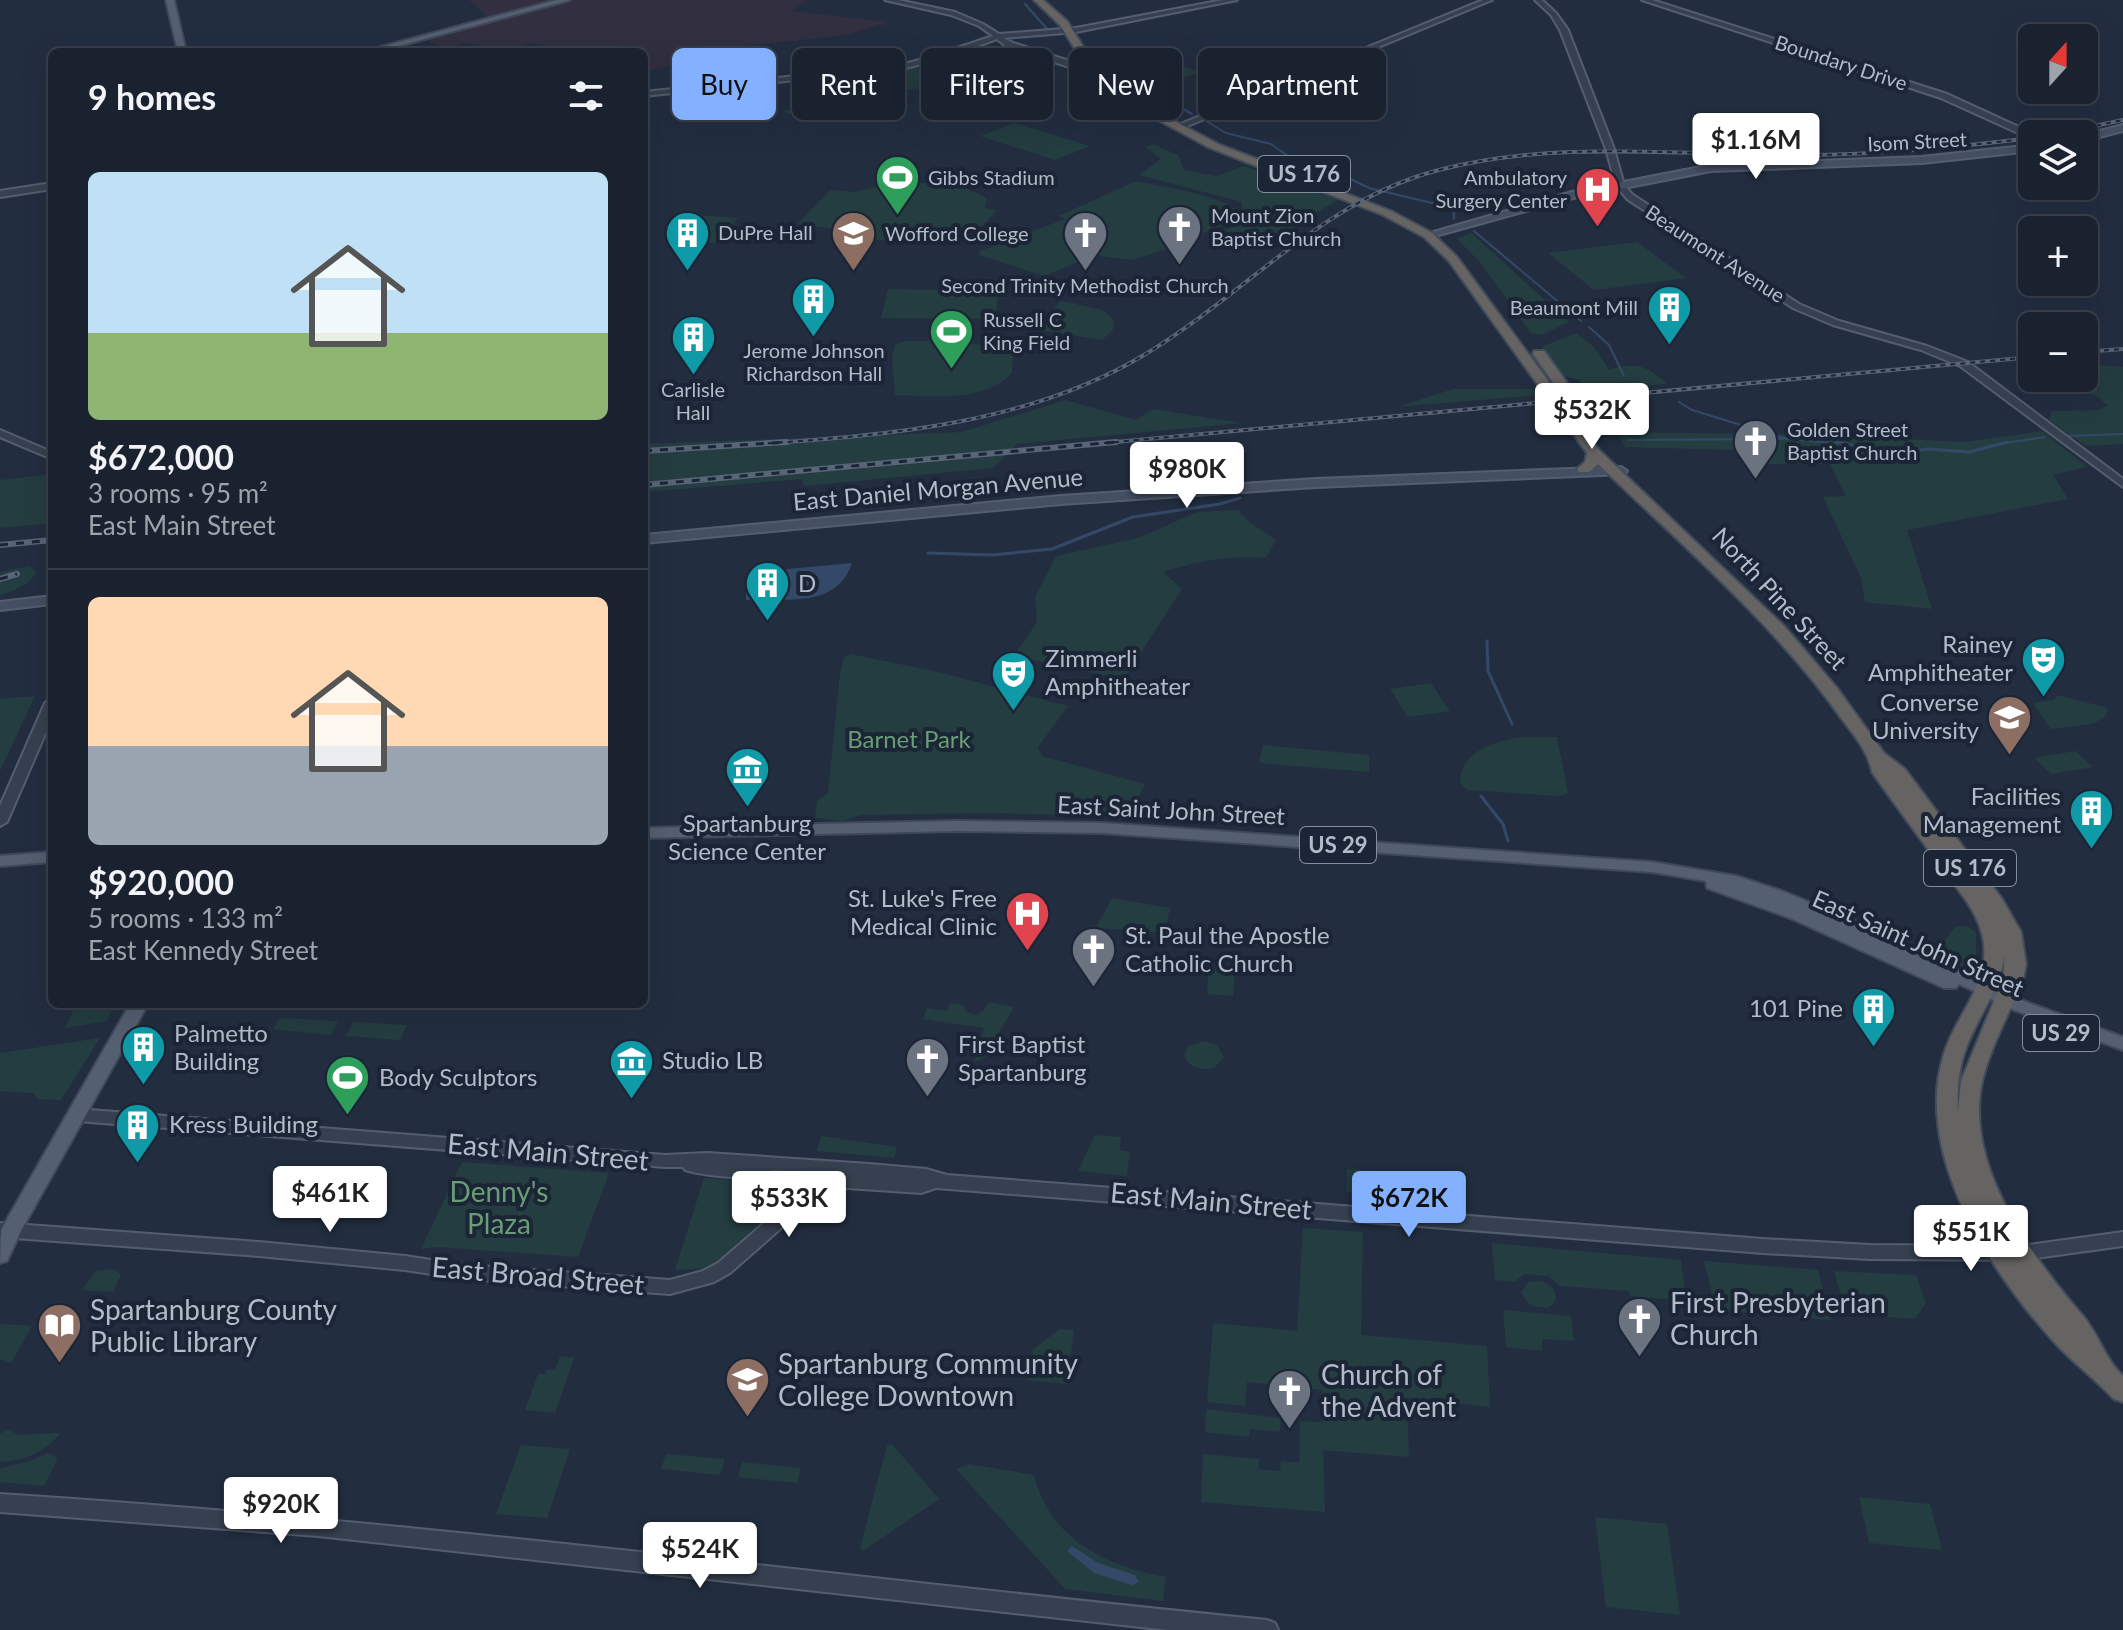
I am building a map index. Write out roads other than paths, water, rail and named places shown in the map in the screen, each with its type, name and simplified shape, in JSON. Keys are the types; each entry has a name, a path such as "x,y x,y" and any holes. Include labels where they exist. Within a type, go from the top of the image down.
{"highway":[{"name":"North Pine Street","path":"1038,0 1072,31 1081,48"},
{"name":"North Pine Street","path":"1047,0 1085,48"},
{"name":"North Pine Street","path":"1162,120 1185,133 1378,209 1433,234"},
{"name":"North Pine Street","path":"1173,120 1380,203 1433,234 1526,347 1631,487 1779,630 1878,757 1899,773 1993,899 2011,932 2016,964 1972,1081 1968,1122 1972,1146 2010,1253"},
{"name":"North Pine Street","path":"1526,347 1594,453 1618,471"},
{"path":"1578,471 1591,464 1594,453"},
{"name":"North Pine Street","path":"1878,757 1881,772 1976,901 1993,933 1994,966 1957,1045 1949,1070 1947,1120 1967,1187 2010,1253"},
{"name":"US 176","path":"2010,1253 2012,1275 2067,1340 2123,1392"}],"main road":[{"path":"170,0 181,48"},
{"path":"381,48 566,0"},
{"path":"2098,134 2123,128"},
{"name":"Isom Street","path":"1433,234 1572,195 1723,166 1922,160 2018,150"},
{"name":"East Daniel Morgan Avenue","path":"648,539 1091,498 1618,471"},
{"path":"0,606 48,600"},
{"name":"East Saint John Street","path":"648,833 956,826 1102,828 1598,861 1694,875 1796,914 2123,1056"},
{"path":"0,861 48,857"},
{"name":"East Saint John Street","path":"2003,1003 2123,1044"},
{"path":"0,1255 5,1230 77,1115 137,1008"}],"street":[{"path":"888,0 953,13 1046,55 1069,61"},
{"path":"906,0 963,13 1003,37 1010,45 1069,64"},
{"path":"648,94 888,69 1003,37 1072,31 1234,0"},
{"path":"1182,125 1489,0"},
{"path":"1538,0 1551,10 1564,30 1610,149 1620,185"},
{"name":"Boundary Drive","path":"1645,0 1931,92 2018,129"},
{"name":"Beaumont Avenue","path":"1620,185 1634,200 1796,306 1836,323 1924,348 1964,364 2123,484"},
{"path":"0,194 48,187"},
{"path":"0,433 48,454"},
{"path":"0,822 48,712"},
{"name":"East Main Street","path":"77,1115 683,1162 708,1159 869,1170 926,1175 936,1181 1763,1246 1870,1252 2010,1253 2123,1239"},
{"name":"East Main Street","path":"683,1162 706,1169 777,1175 794,1180 813,1193"},
{"name":"East Broad Street","path":"5,1230 259,1249 464,1272 670,1287 708,1277 731,1263 813,1193 847,1181 921,1186 936,1181"},
{"path":"0,1503 281,1523 545,1549 1052,1610 1267,1630"}],"water":[{"path":"852,563 845,578 835,588 822,594 793,600 746,600 746,586 757,585 757,572"},
{"path":"1072,1546 1098,1563 1135,1575 1139,1582 1132,1585 1094,1573 1067,1551"}],"waterway":[{"path":"1025,4 1048,30"},
{"path":"1182,108 1192,114"},
{"path":"1206,121 1226,133 1271,144 1295,161 1326,167 1369,188 1436,204 1454,212 1454,219"},
{"path":"1474,231 1581,321"},
{"path":"1589,327 1609,345 1624,376"},
{"path":"1679,402 1692,410 1787,439 1846,444"},
{"path":"2066,436 2123,434"},
{"path":"2002,444 2045,437"},
{"path":"1627,440 1783,439"},
{"path":"1837,442 1846,444"},
{"path":"2002,444 2008,442"},
{"path":"1846,444 1891,454 1928,449 1969,452 2002,444"},
{"path":"928,553 992,555 1052,549 1133,517 1220,504 1240,498"},
{"path":"1487,641 1488,671 1512,724"},
{"path":"1481,796 1503,824 1508,841"}],"railway":[{"path":"2098,125 2123,120"},
{"path":"768,443 857,436 957,422 1054,397 1144,355 1321,226 1358,203 1397,184 1439,170 1484,160 1575,152 1832,155 2018,139"},
{"path":"2098,351 2123,349"},
{"path":"1094,444 2018,358"},
{"path":"768,443 787,442"},
{"path":"648,485 1116,442"},
{"path":"648,451 768,443"},
{"path":"758,444 768,443"},
{"path":"0,545 48,540"},
{"path":"0,579 17,574"}],"place":[{"name":"Gibbs Stadium","path":"897,217"},
{"name":"Ambulatory Surgery Center","path":"1598,229"},
{"name":"Mount Zion Baptist Church","path":"1180,266"},
{"name":"DuPre Hall","path":"687,272"},
{"name":"Wofford College","path":"854,273"},
{"name":"Second Trinity Methodist Church","path":"1085,273"},
{"name":"Jerome Johnson Richardson Hall","path":"814,338"},
{"name":"Beaumont Mill","path":"1669,347"},
{"name":"Russell C King Field","path":"952,370"},
{"name":"Carlisle Hall","path":"693,377"},
{"name":"Golden Street Baptist Church","path":"1756,481"},
{"name":"D","path":"767,623"},
{"name":"Rainey Amphitheater","path":"2044,698"},
{"name":"Zimmerli Amphitheater","path":"1014,712"},
{"name":"Converse University","path":"2010,756"},
{"name":"Spartanburg Science Center","path":"747,809"},
{"name":"Facilities Management","path":"2092,850"},
{"name":"St. Luke's Free Medical Clinic","path":"1028,952"},
{"name":"St. Paul the Apostle Catholic Church","path":"1094,989"},
{"name":"101 Pine","path":"1874,1048"},
{"name":"Palmetto Building","path":"143,1087"},
{"name":"First Baptist Spartanburg","path":"927,1098"},
{"name":"Studio LB","path":"631,1100"},
{"name":"Body Sculptors","path":"348,1117"},
{"name":"Kress Building","path":"138,1164"},
{"name":"First Presbyterian Church","path":"1639,1358"},
{"name":"Spartanburg County Public Library","path":"59,1365"},
{"name":"Spartanburg Community College Downtown","path":"747,1419"},
{"name":"Church of the Advent","path":"1290,1430"}],"park label":[{"name":"Barnet Park","path":"909,740"},
{"name":"Denny's Plaza","path":"499,1208"}]}
